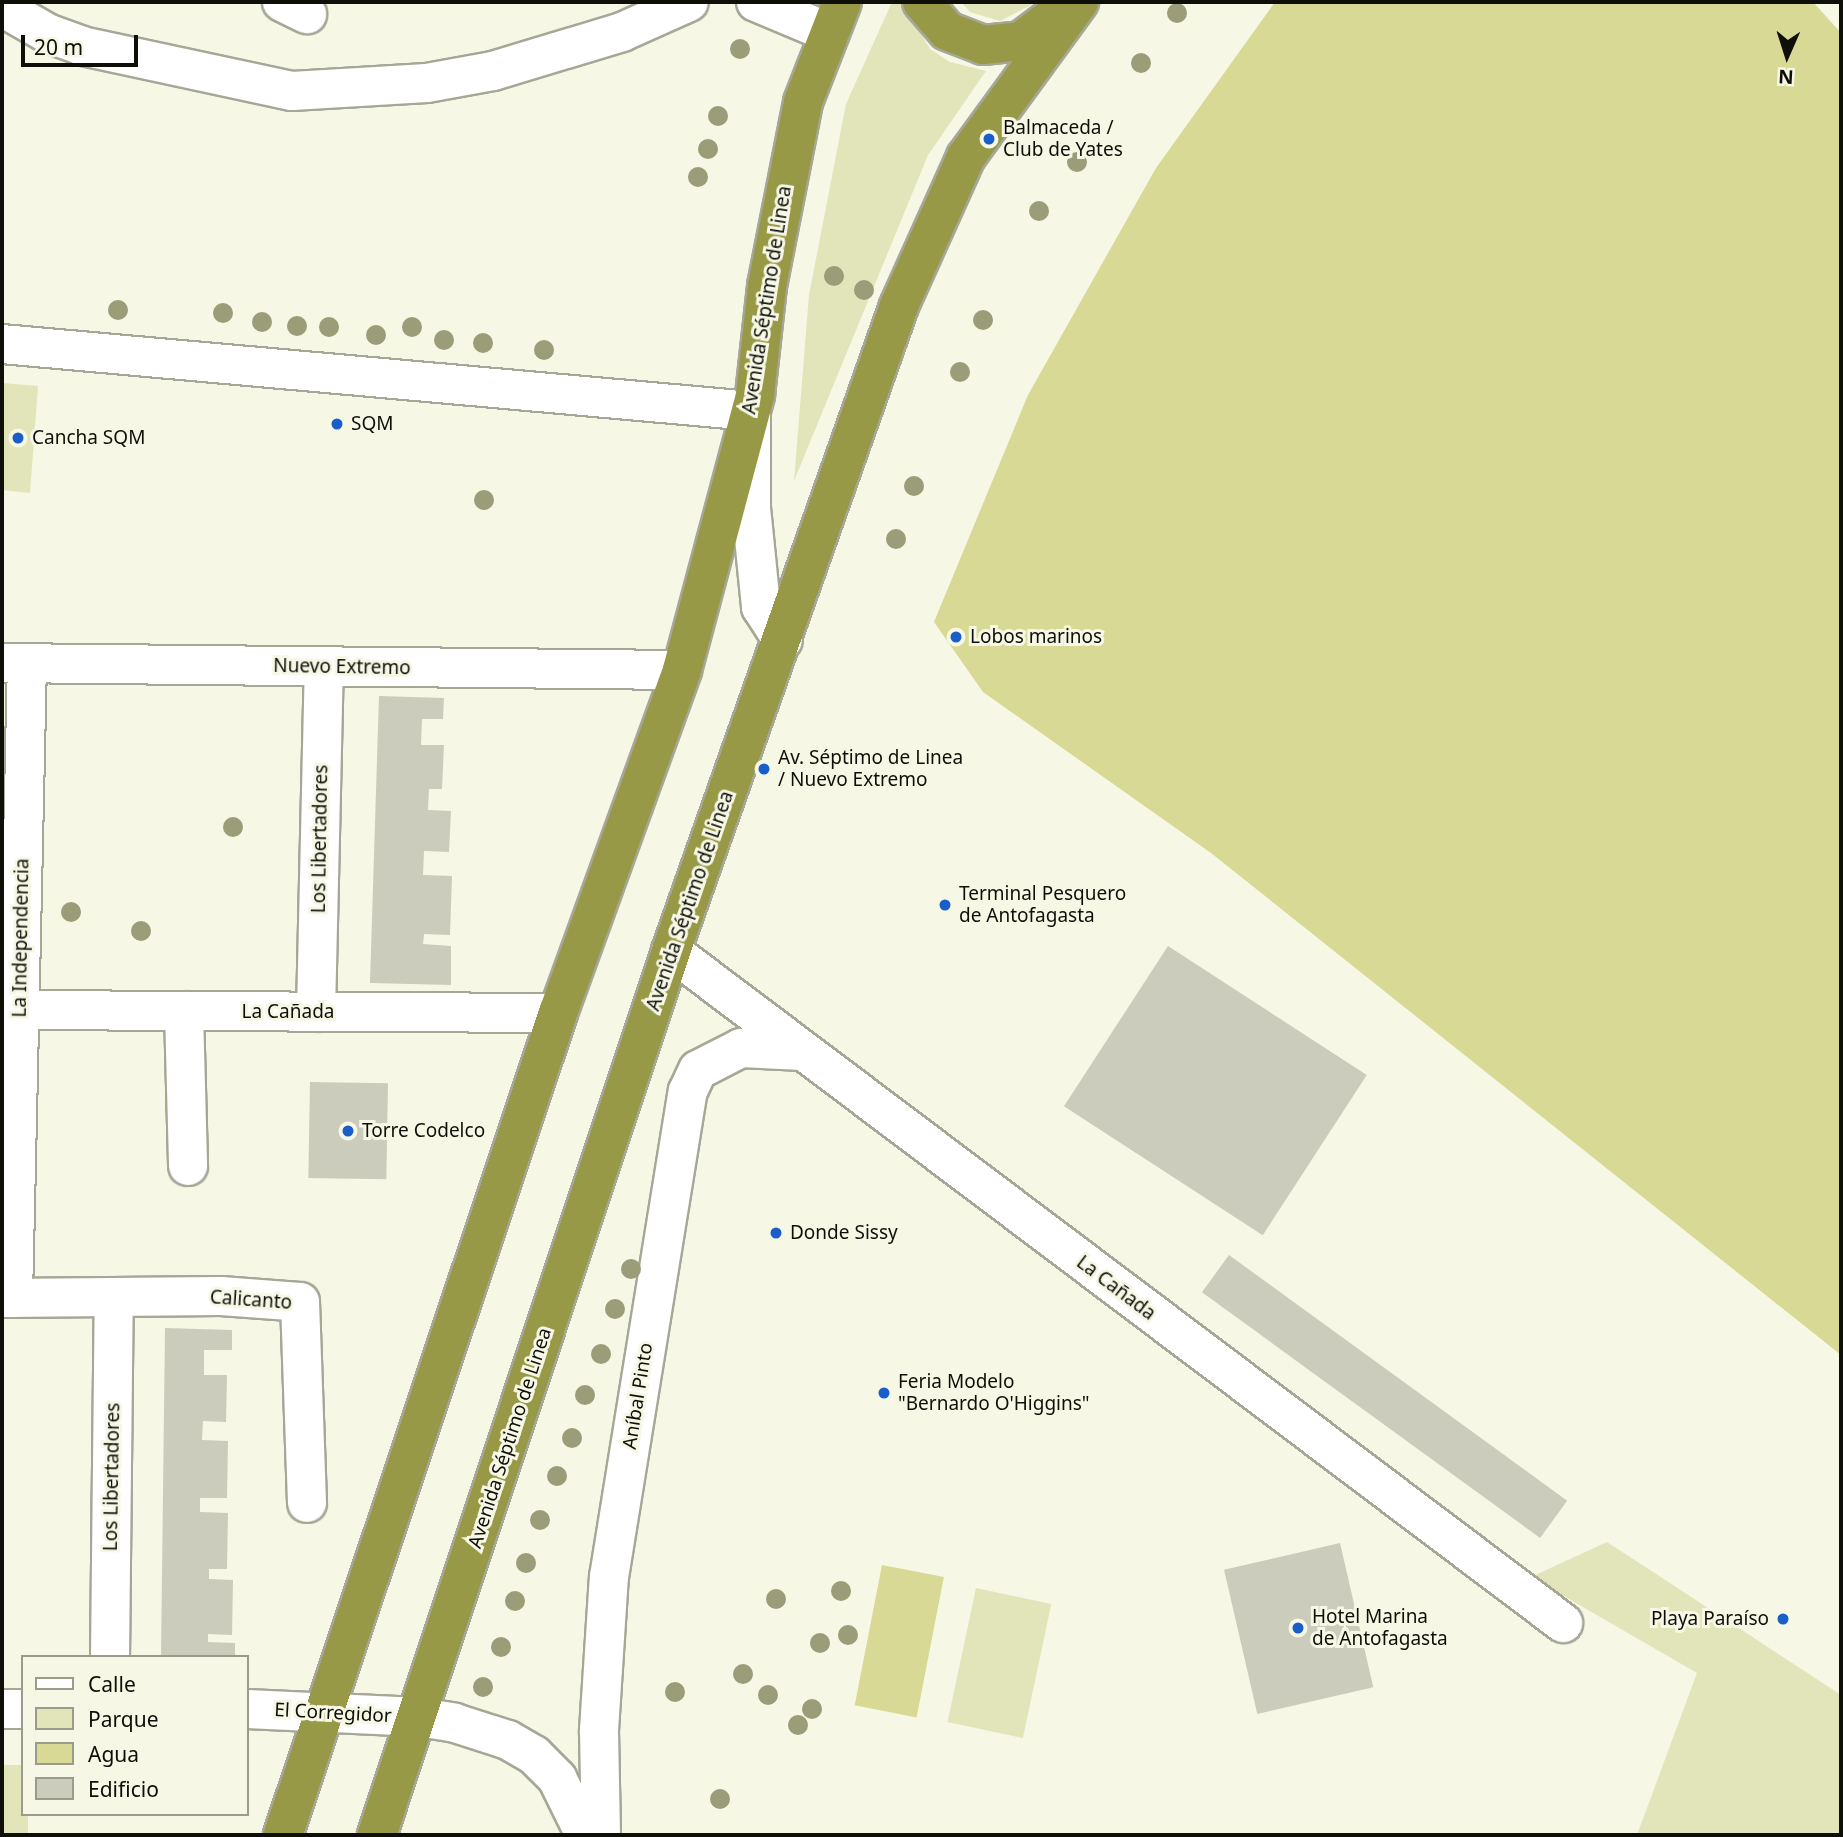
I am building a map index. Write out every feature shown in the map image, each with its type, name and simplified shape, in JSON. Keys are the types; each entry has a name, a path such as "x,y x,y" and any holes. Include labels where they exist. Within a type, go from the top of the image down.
{"highway":[{"path":"922,2 947,31 983,45 1021,41 1077,2"},
{"name":"Avenida Séptimo de Linea","path":"377,1835 419,1717 671,951 783,641 899,306 966,157 1077,2"},
{"name":"Avenida Séptimo de Linea","path":"283,1835 328,1710 558,1013 682,670 751,411 783,194 803,102 836,17"}],"street":[{"path":"2,7 47,33 82,46 292,91 427,83 493,72 622,32 689,2"},
{"path":"756,2 836,17"},
{"path":"2,344 751,411 751,508 761,607 783,641"},
{"name":"Nuevo Extremo","path":"15,663 682,670"},
{"name":"La Independencia","path":"7,1298 10,1068 19,1010 12,925 15,663"},
{"name":"Los Libertadores","path":"316,1012 324,667"},
{"name":"La Cañada","path":"671,951 1563,1623"},
{"name":"La Cañada","path":"19,1010 558,1013"},
{"path":"184,1011 188,1166"},
{"name":"Aníbal Pinto","path":"601,1835 599,1730 609,1577 688,1091 698,1070 741,1048 802,1051"},
{"name":"Calicanto","path":"7,1298 221,1296 300,1302 307,1503"},
{"name":"Los Libertadores","path":"110,1655 114,1297"},
{"path":"2,1709 21,1709"},
{"name":"El Corregidor","path":"248,1709 328,1710 419,1717"},
{"path":"419,1717 494,1735 534,1755 557,1779 585,1835"}],"green space":[{"path":"892,2 903,2 930,49 950,62 986,71 928,155 794,481 809,295 846,104"},
{"path":"961,2 1037,2 1000,21 970,12"},
{"name":"Cancha SQM","path":"2,383 38,386 30,493 2,490"},
{"path":"1607,1542 1841,1695 1841,1835 1637,1835 1697,1673 1531,1577"},
{"path":"976,1588 1051,1604 1023,1738 948,1722"},
{"path":"2,1765 21,1765 21,1816 28,1816 28,1835 2,1835"}],"water":[{"path":"1275,2 1841,2 1841,1355 1211,853 983,692 934,622 1028,395 1156,168"},
{"path":"882,1565 944,1577 917,1717 855,1705"}],"pier":[{"path":"1813,2 1841,2 1841,33"}],"building":[{"path":"379,696 444,698 443,719 422,719 421,745 444,745 442,789 429,789 428,810 451,811 449,852 424,851 423,875 452,876 450,935 424,934 423,944 451,946 451,985 370,983"},
{"path":"1168,946 1367,1075 1263,1235 1064,1106"},
{"name":"Torre Codelco","path":"310,1082 388,1083 386,1179 308,1178"},
{"path":"1229,1255 1567,1501 1540,1538 1202,1292"},
{"path":"165,1328 232,1330 232,1350 204,1350 204,1375 227,1375 226,1422 203,1421 202,1440 228,1441 227,1498 200,1498 200,1512 228,1513 227,1569 209,1569 209,1579 233,1580 232,1635 208,1634 208,1642 235,1643 235,1655 161,1655"},
{"name":"Hotel Marina de Antofagasta","path":"1340,1543 1373,1687 1257,1714 1224,1570"}],"place":[{"name":"Balmaceda / Club de Yates","path":"989,139"},
{"name":"SQM","path":"337,424"},
{"name":"Cancha SQM","path":"18,438"},
{"name":"Lobos marinos","path":"956,637"},
{"name":"Av. Séptimo de Linea / Nuevo Extremo","path":"764,769"},
{"name":"Terminal Pesquero de Antofagasta","path":"945,905"},
{"name":"Torre Codelco","path":"348,1131"},
{"name":"Donde Sissy","path":"776,1233"},
{"name":"Feria Modelo \"Bernardo O'Higgins\"","path":"884,1393"},
{"name":"Playa Paraíso","path":"1783,1619"},
{"name":"Hotel Marina de Antofagasta","path":"1298,1628"}]}
